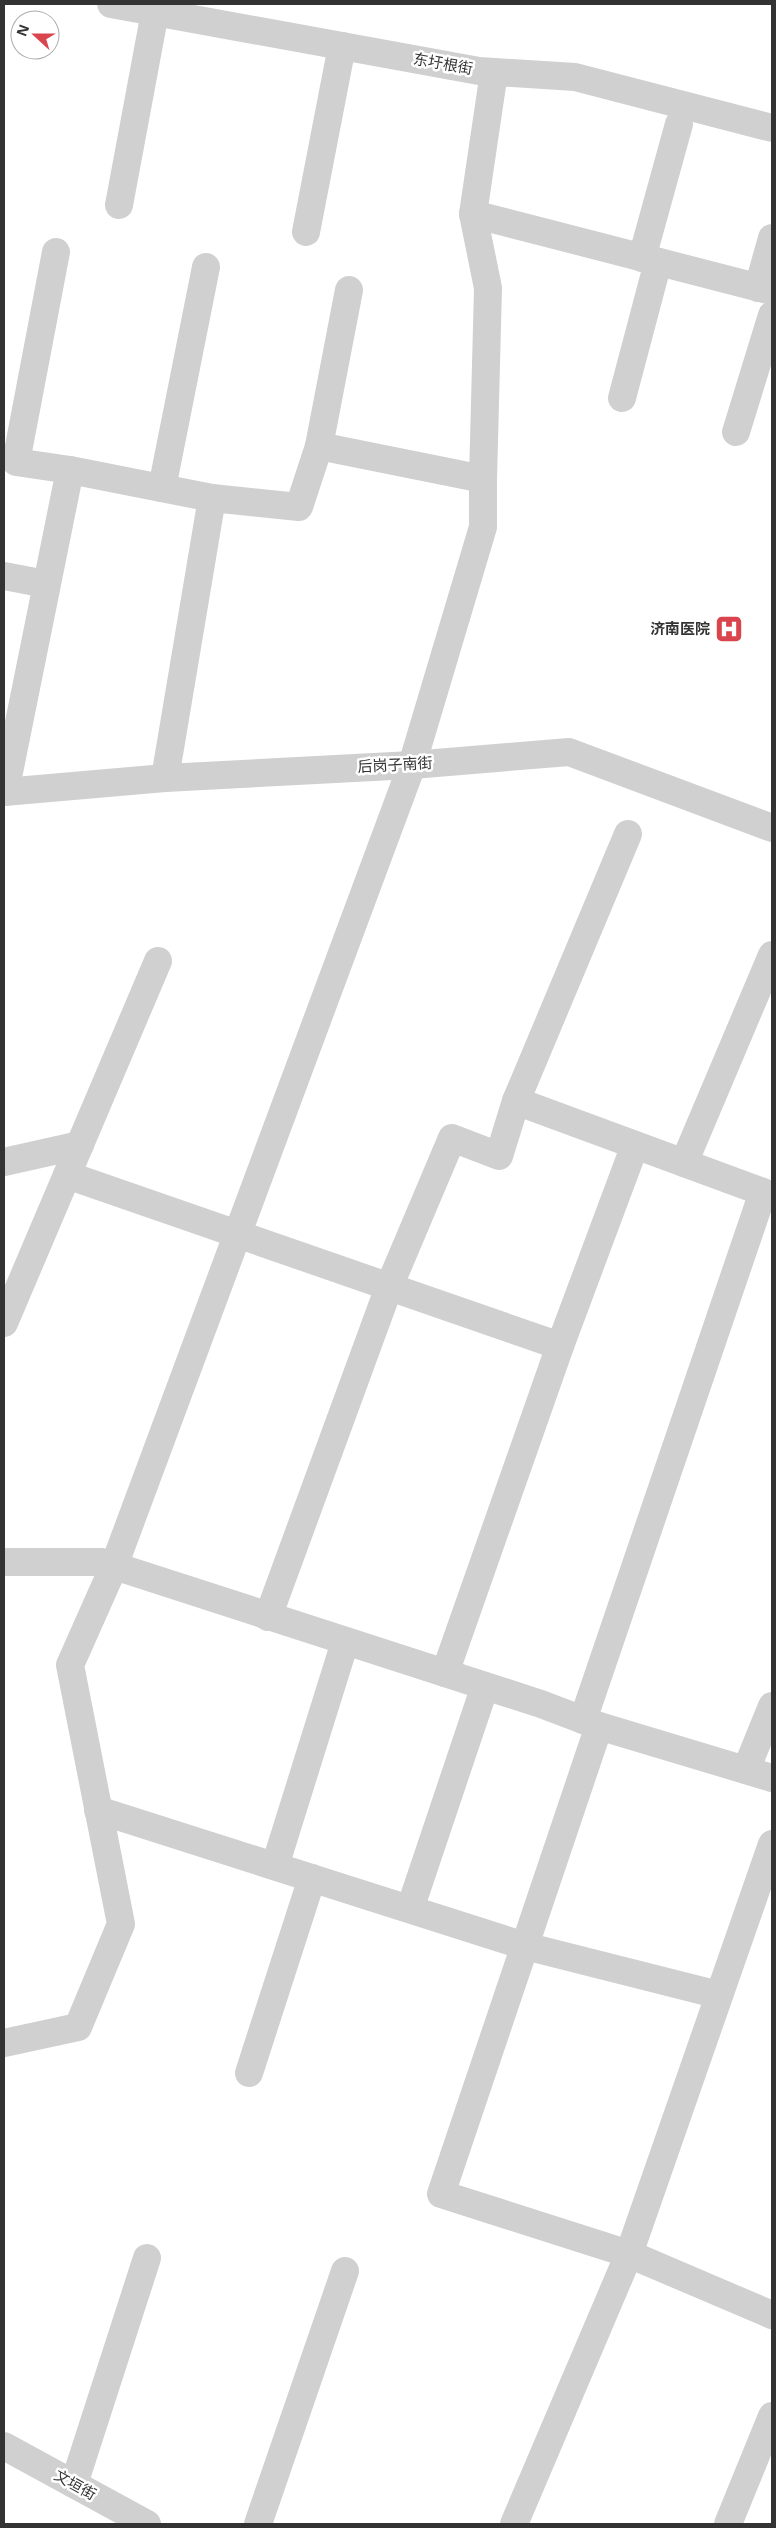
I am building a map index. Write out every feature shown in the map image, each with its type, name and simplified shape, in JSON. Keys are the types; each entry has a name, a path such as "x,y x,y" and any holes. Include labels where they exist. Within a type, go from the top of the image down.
{"street":[{"name":"东圩根街","path":"111,4 494,72 575,77 772,128"},
{"path":"119,205 155,12"},
{"path":"306,232 342,46"},
{"path":"4,2043 78,2027 120,1924 70,1665 114,1566 412,765 483,527 488,288 473,214 494,72"},
{"path":"622,398 679,124"},
{"path":"473,214 765,290 772,238"},
{"path":"56,252 16,462 70,470 212,498 299,507 319,446 348,290"},
{"path":"162,488 206,267"},
{"path":"736,432 772,315"},
{"path":"319,446 483,479"},
{"path":"4,792 70,470"},
{"path":"165,778 212,498"},
{"path":"4,576 46,584"},
{"name":"后岗子南街","path":"4,792 165,778 412,765 569,752 772,828"},
{"path":"268,1617 389,1287 452,1138 499,1156 516,1101 628,834"},
{"path":"684,1163 772,955"},
{"path":"4,1323 158,961"},
{"path":"516,1101 763,1192 591,1723 524,1946 441,2194 629,2254 772,2315"},
{"path":"445,1673 560,1346 635,1144"},
{"path":"4,1162 80,1145"},
{"path":"67,1175 560,1346"},
{"path":"4,1562 102,1562 485,1686 591,1723 772,1778"},
{"path":"275,1866 345,1642"},
{"path":"410,1909 485,1686"},
{"path":"746,1770 772,1706"},
{"path":"98,1810 524,1946 720,1995"},
{"path":"514,2524 629,2254 772,1844"},
{"path":"249,2073 312,1878"},
{"path":"74,2484 147,2258"},
{"path":"258,2524 345,2271"},
{"path":"728,2524 772,2416"},
{"name":"文垣街","path":"4,2446 147,2524"}],"place":[{"name":"济南医院","path":"729,629"}]}
